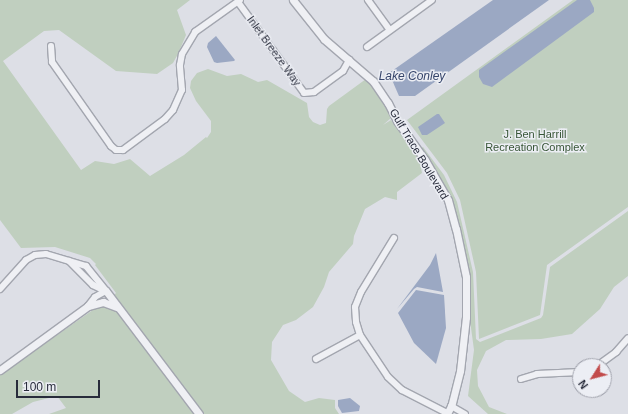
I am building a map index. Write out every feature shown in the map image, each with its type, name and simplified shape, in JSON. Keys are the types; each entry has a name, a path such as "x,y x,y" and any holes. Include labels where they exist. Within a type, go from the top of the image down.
{"street":[{"name":"Gulf Trace Boulevard","path":"293,0 324,39 373,80 388,104 396,121 425,160 448,200 466,277 466,317 460,371 447,414"},
{"path":"368,0 390,30"},
{"path":"367,46 432,0"},
{"name":"Inlet Breeze Way","path":"239,1 304,92 314,92 342,71 349,60"},
{"path":"51,46 52,62 111,146 116,150 122,150 165,119 173,110 182,90 180,65 182,54 195,32 239,1"},
{"path":"394,238 361,292 355,307 356,322 360,335 388,377 402,390 447,414"},
{"path":"0,288 22,263 35,255 51,254 69,261 77,262 90,269 199,414"},
{"path":"69,261 93,285 106,291"},
{"path":"93,285 95,297"},
{"path":"88,306 95,297 106,291"},
{"path":"0,370 94,303 108,302 123,312"},
{"path":"316,359 360,335"},
{"path":"609,358 627,341"},
{"path":"521,379 537,374 572,372"},
{"path":"450,406 465,414"}],"green space":[{"path":"0,0 190,0 177,10 186,35 178,54 173,63 157,74 116,71 59,30 44,31 3,61 81,170 95,161 114,164 130,159 150,176 184,155 206,137 207,138 211,132 211,121 196,101 190,88 191,81 197,73 208,69 227,76 241,74 258,82 267,80 307,103 309,117 313,122 320,125 326,123 327,109 329,106 366,79 370,83 379,94 391,118 383,125 391,120 419,158 422,173 397,192 397,200 385,197 365,209 354,236 353,244 329,272 324,287 313,307 296,320 283,325 272,342 271,360 289,391 305,402 319,398 335,400 335,408 339,414 203,414 114,295 116,293 95,265 96,264 90,258 55,247 21,248 0,220"},
{"name":"J. Ben Harrill Recreation Complex","path":"573,0 628,0 628,207 547,265 540,315 479,339 476,272 460,200 447,173 407,120"},
{"path":"423,147 444,175 457,202 473,272 476,339 480,342 541,318 543,315 550,267 628,211 628,276 614,287 600,309 572,334 541,339 506,340 486,351 477,370 478,386 489,407 507,414 488,414 468,396 474,350 469,313 470,277 451,198 420,149"},
{"path":"100,305 113,308 121,314 195,414 49,414 66,408 57,396 33,402 12,414 0,414 0,375"}],"water":[{"name":"Lake Conley","path":"493,0 549,0 415,96 399,96 389,73"},
{"path":"577,0 590,0 594,8 594,12 492,87 483,84 479,77 479,70"},
{"path":"216,36 235,60 234,61 214,62 207,47 208,43"},
{"path":"439,114 445,123 427,135 422,135 418,127"},
{"path":"436,253 443,292 417,287 397,309 430,265"},
{"path":"416,290 444,295 446,328 436,364 414,343 398,313"},
{"path":"350,398 360,406 359,411 342,413 338,406 338,400"}]}
